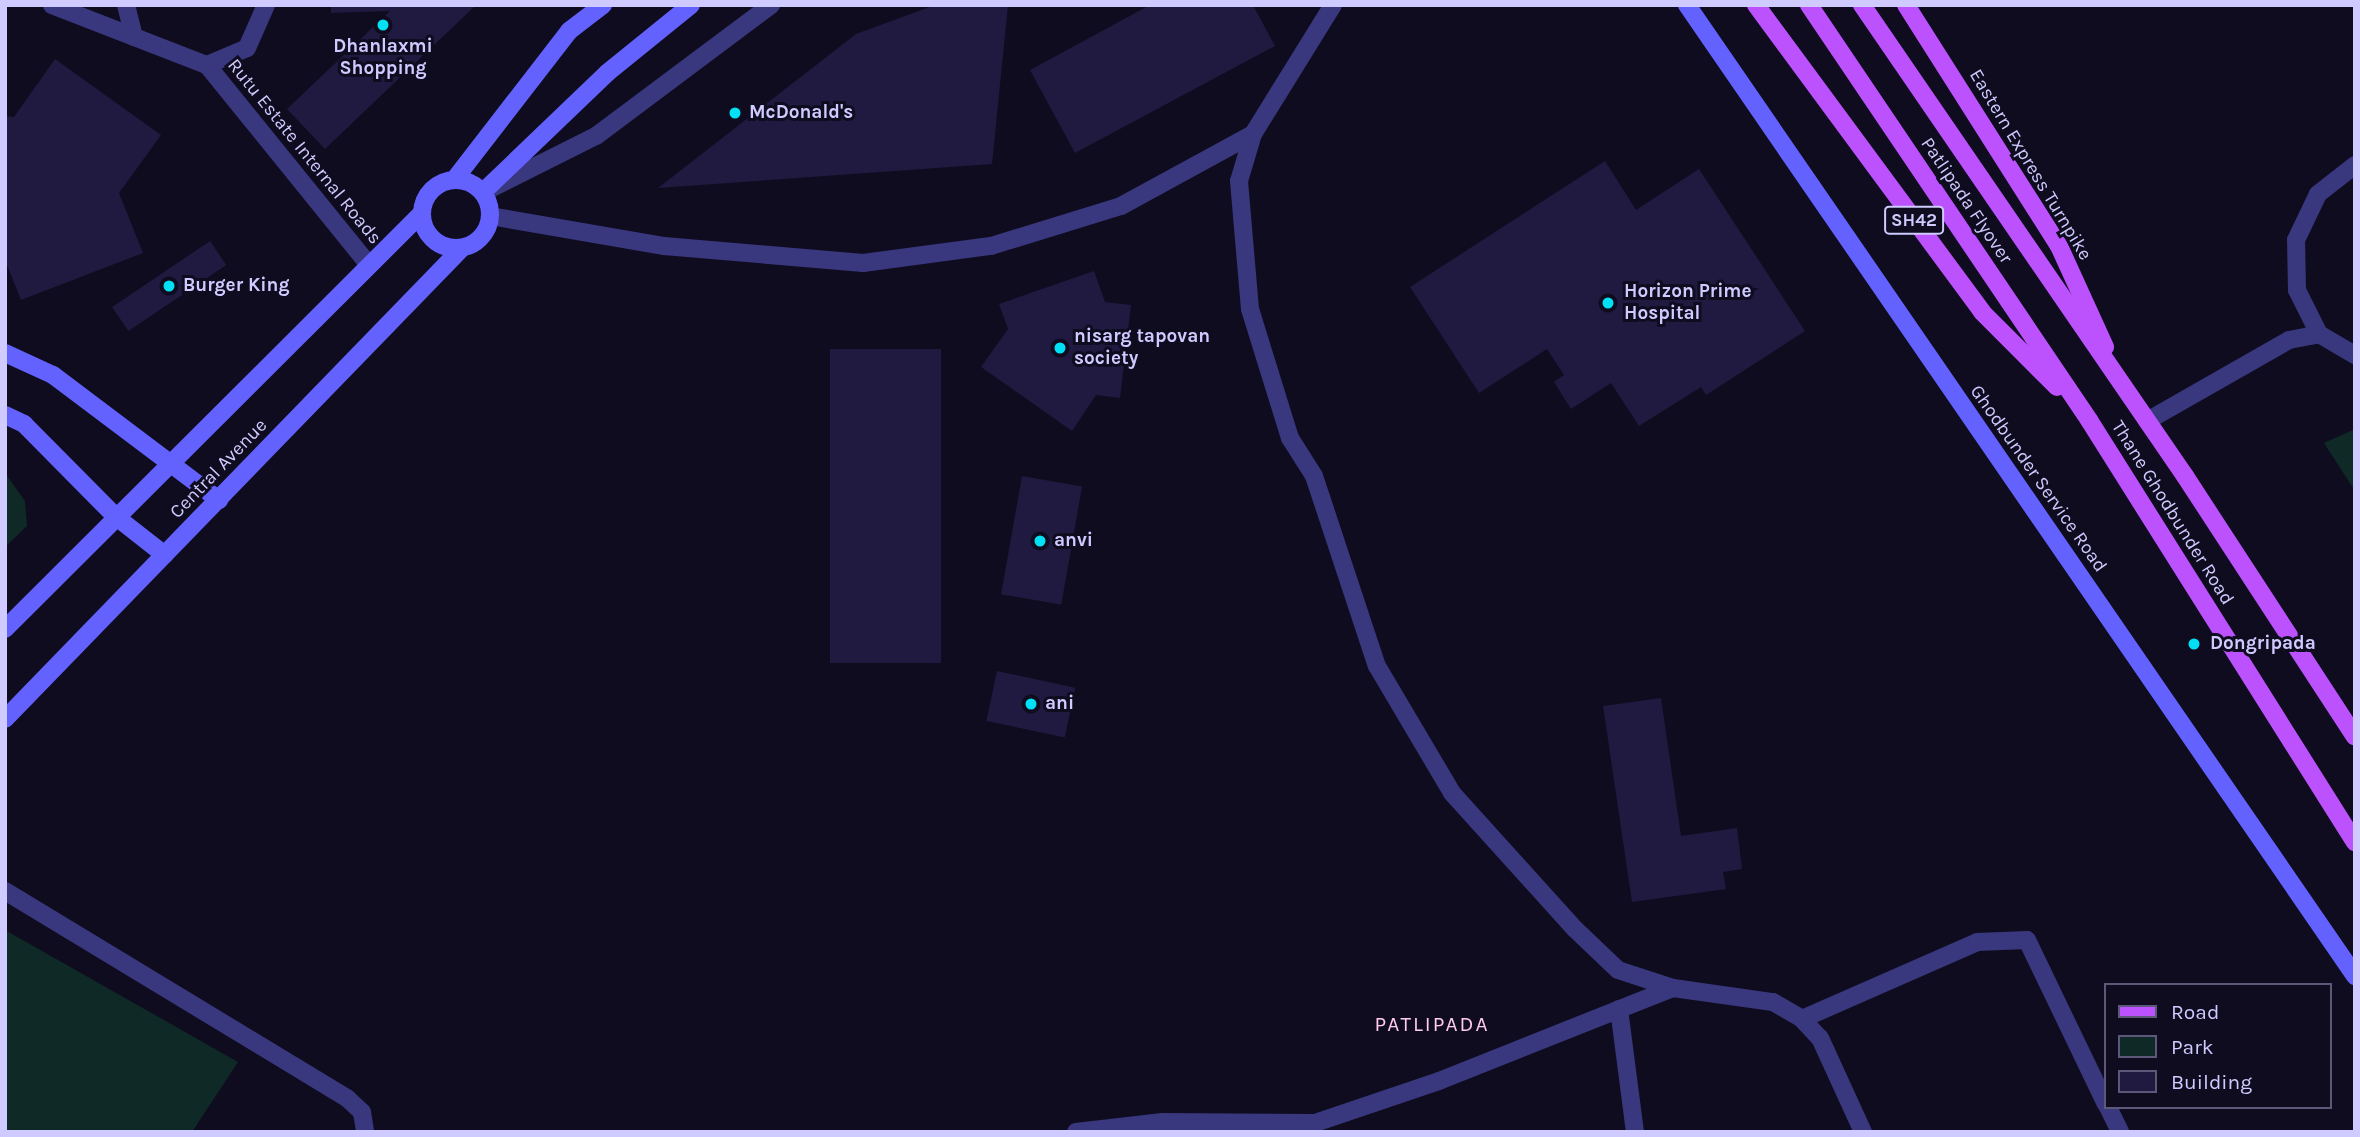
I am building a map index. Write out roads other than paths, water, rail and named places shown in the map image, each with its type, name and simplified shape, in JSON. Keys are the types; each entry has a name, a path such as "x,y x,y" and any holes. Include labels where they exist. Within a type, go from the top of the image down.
{"main road":[{"path":"483,192 490,216 481,237 462,248 438,244 429,236 421,214 434,187 454,180 569,31 603,5"},
{"path":"483,192 607,73 691,5"},
{"name":"Ghodbunder Service Road","path":"1687,5 2355,976"},
{"name":"SH42","path":"1756,5 1982,312 2089,420"},
{"name":"Patlipada Flyover","path":"1808,5 2089,420"},
{"name":"Patlipada Flyover","path":"1863,5 2125,390"},
{"name":"Eastern Express Turnpike","path":"1906,5 2059,246 2125,390"},
{"path":"454,180 483,192"},
{"name":"Central Avenue","path":"5,629 170,459 421,214"},
{"name":"Central Avenue","path":"5,719 462,248"},
{"path":"5,353 54,375 170,459 219,500"},
{"name":"Thane Ghodbunder Road","path":"2125,390 2355,737"},
{"path":"5,415 24,424 115,516 165,555"},
{"name":"Thane Ghodbunder Road","path":"2089,420 2355,842"}],"street":[{"name":"Rutu Estate Internal Roads","path":"52,5 207,65 369,265"},
{"path":"126,5 134,37"},
{"name":"Rutu Estate Internal Roads","path":"207,65 247,48 266,5"},
{"path":"483,192 596,136 771,5"},
{"path":"1333,5 1253,134 1239,181 1250,309 1290,438 1314,475 1377,666 1452,793 1574,929 1618,970 1673,988 1773,1002 1802,1019 1820,1038 1863,1132"},
{"path":"490,216 664,246 863,263 991,246 1121,206 1253,134"},
{"path":"2355,165 2318,194 2296,240 2297,290 2319,334 2355,355"},
{"path":"2147,421 2289,340 2319,334"},
{"path":"5,891 348,1099 362,1112 365,1132"},
{"path":"1802,1019 1977,942 2027,940 2104,1100"},
{"path":"1076,1132 1315,1123 1439,1081 1673,988"},
{"path":"1619,1009 1635,1132"},
{"path":"2108,1109 2120,1132"}],"place":[{"name":"Dhanlaxmi Shopping","path":"383,25"},
{"name":"McDonald's","path":"735,113"},
{"name":"Burger King","path":"169,286"},
{"name":"Horizon Prime Hospital","path":"1608,303"},
{"name":"nisarg tapovan society","path":"1060,348"},
{"name":"anvi","path":"1040,541"},
{"name":"Dongripada","path":"2194,644"},
{"name":"ani","path":"1031,704"}],"district":[{"name":"PATLIPADA","path":"1432,1024"}]}
